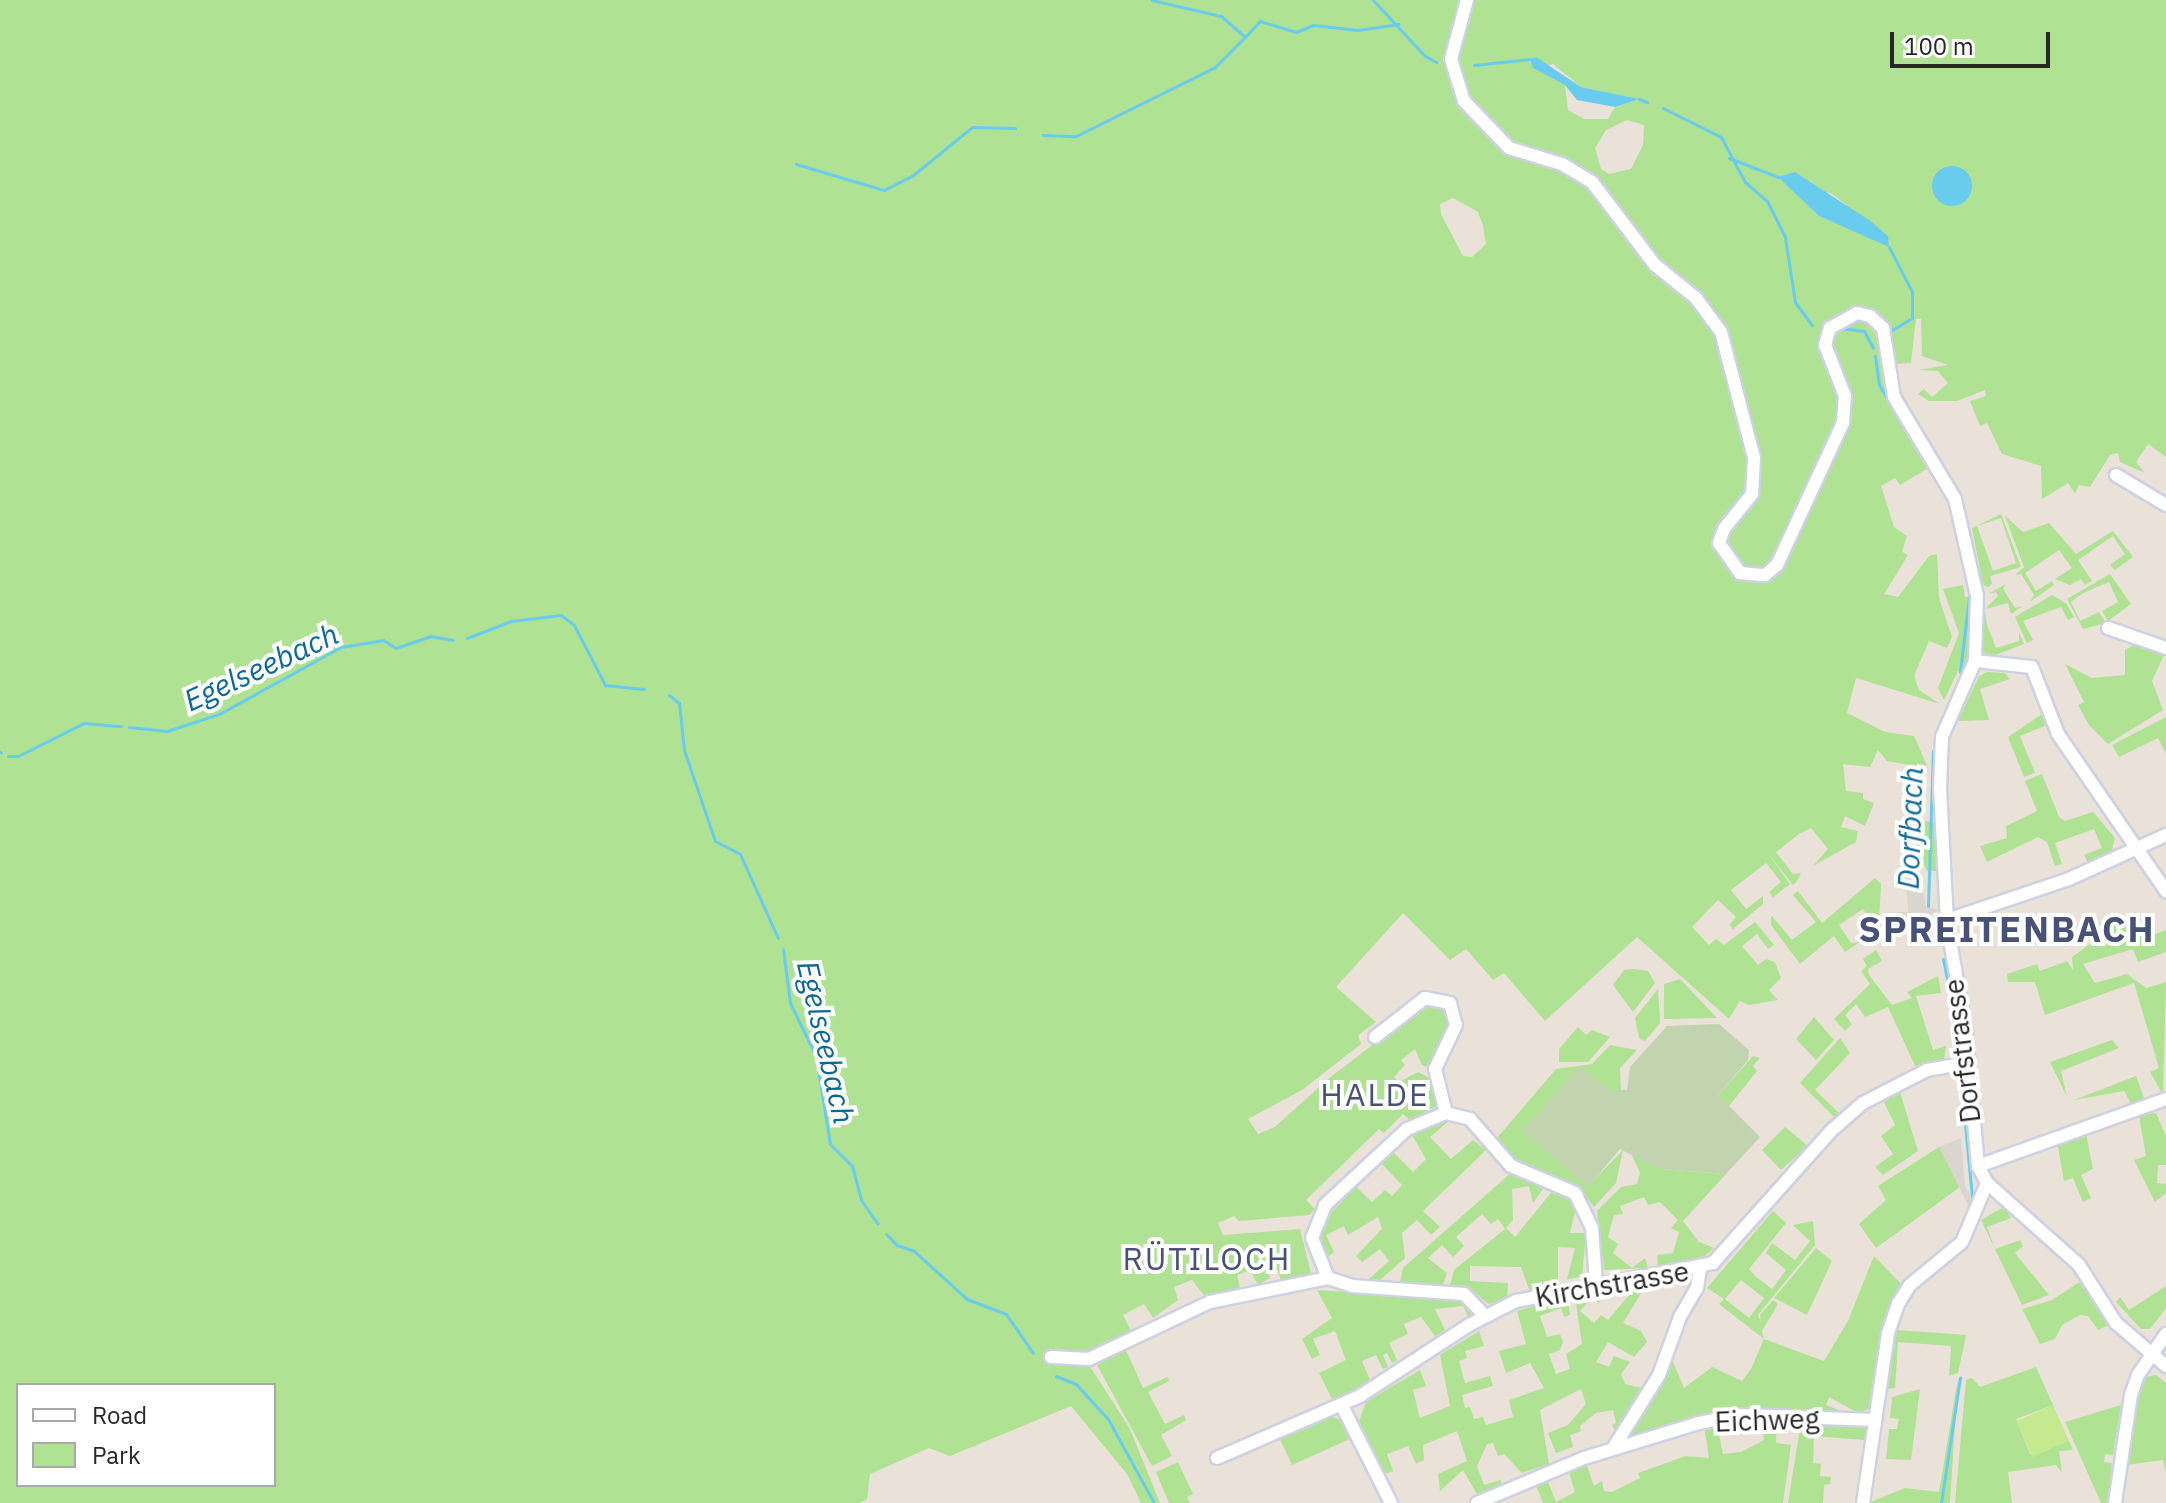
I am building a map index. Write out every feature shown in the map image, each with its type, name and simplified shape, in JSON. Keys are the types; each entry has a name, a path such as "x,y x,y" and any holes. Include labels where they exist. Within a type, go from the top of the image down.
{"street":[{"name":"Dorfstrasse","path":"1467,0 1451,59 1464,101 1509,148 1562,164 1592,182 1655,265 1696,298 1721,332 1749,426 1755,474 1749,502 1721,536 1720,550 1733,568 1751,576 1772,571 1826,469 1846,405 1825,345 1838,319 1863,314 1883,328 1888,379 1904,414 1939,468 1961,515 1977,596 1975,661 1941,748 1947,920 1978,1166 1987,1183 2079,1265 2116,1323 2166,1366"},
{"path":"2116,475 2166,505"},
{"path":"2108,628 2166,648"},
{"path":"1975,661 2032,667 2058,734 2135,852 2166,891"},
{"path":"1947,920 2135,852 2166,835"},
{"path":"1375,1037 1425,998 1450,1003 1456,1025 1435,1069 1446,1113"},
{"name":"Kirchstrasse","path":"1217,1458 1342,1406 1485,1316 1516,1301 1596,1283 1700,1268 1724,1256 1832,1130 1863,1103 1927,1070 1967,1063"},
{"path":"1978,1166 2166,1099"},
{"path":"1328,1278 1312,1238 1325,1205 1407,1129 1446,1113 1470,1119 1511,1166 1575,1193 1592,1228 1596,1283"},
{"path":"1863,1503 1875,1420 1898,1304 1910,1285 1962,1242 1987,1183"},
{"path":"1614,1447 1659,1375 1680,1317 1697,1288 1700,1268"},
{"path":"1051,1357 1089,1359 1210,1302 1328,1278 1352,1286 1464,1294 1485,1316"},
{"path":"2115,1503 2131,1395 2166,1334"},
{"path":"1342,1406 1391,1503"},
{"name":"Eichweg","path":"1477,1503 1614,1447 1741,1415 1875,1420"}],"green space":[{"path":"0,0 2166,0 2166,457 2148,444 2136,462 2145,473 2120,462 2118,453 2110,455 2090,487 2079,485 2075,494 2068,483 2042,499 2041,466 2002,454 1987,423 1980,426 1970,401 1986,396 1985,390 1957,401 1929,401 1918,394 1924,389 1932,397 1948,383 1938,371 1918,370 1948,365 1922,356 1921,319 1916,319 1911,363 1897,364 1892,334 1884,339 1886,390 1932,466 1900,485 1895,478 1881,486 1894,527 1907,536 1902,552 1908,555 1884,594 1898,597 1929,556 1937,554 1939,598 1952,637 1947,648 1929,641 1914,676 1919,690 1940,704 1856,678 1847,713 1885,732 1914,736 1928,768 1887,761 1878,750 1870,767 1843,764 1846,791 1863,793 1863,799 1874,803 1865,826 1845,816 1841,827 1858,831 1856,842 1813,866 1828,849 1811,828 1799,834 1776,852 1793,874 1801,873 1793,885 1767,852 1790,884 1773,897 1769,892 1781,882 1766,863 1731,890 1746,909 1763,896 1763,904 1733,929 1729,925 1736,917 1718,900 1692,927 1709,945 1716,939 1724,945 1755,922 1774,945 1768,949 1757,934 1742,946 1758,965 1766,959 1775,962 1781,978 1769,990 1778,1000 1749,1005 1740,1001 1729,1019 1637,937 1545,1021 1504,973 1493,980 1466,949 1450,960 1403,913 1336,987 1376,1022 1358,1035 1361,1044 1302,1090 1248,1119 1258,1134 1275,1127 1328,1079 1430,1001 1447,1009 1450,1023 1429,1068 1422,1065 1415,1049 1401,1060 1405,1065 1394,1077 1399,1082 1418,1072 1428,1077 1437,1106 1410,1120 1403,1114 1384,1133 1379,1129 1306,1200 1315,1209 1309,1215 1239,1221 1234,1216 1218,1223 1223,1235 1300,1229 1312,1277 1281,1280 1277,1269 1268,1270 1270,1278 1258,1285 1250,1270 1237,1275 1240,1289 1207,1299 1192,1280 1174,1287 1178,1300 1153,1318 1144,1304 1123,1315 1131,1331 1082,1354 1130,1429 1160,1503 1141,1503 1127,1474 1071,1406 950,1456 929,1448 870,1474 867,1499 860,1503 0,1503","holes":["1553,64 1581,87 1638,99 1615,107 1608,119 1584,119 1568,110 1565,85 1534,68","1627,120 1644,125 1643,145 1631,169 1609,174 1601,169 1595,148 1606,130","1779,177 1832,194 1887,235 1889,246 1819,216","1453,198 1478,212 1486,244 1472,257 1463,256 1441,214 1440,204"]},
{"path":"2001,514 2021,567 1990,576 1992,584 1988,587 1983,585 1972,528","holes":["2001,518 2016,563 1993,571 1977,526"]},
{"path":"2005,516 2023,532 2049,523 2076,554 2113,531 2133,557 2115,570 2110,565 2125,554 2113,536 2078,560 2092,581 2085,585 2081,579 2070,585 2055,579 2072,568 2059,550 2025,573 2036,591 2052,581 2054,585 2030,602 2034,595 2021,574 2015,575 2024,567"},
{"path":"2110,574 2131,604 2108,621 2102,611 2118,602 2109,582 2083,593 2071,602 2080,621 2099,612 2106,623 2083,629 2067,599"},
{"path":"2006,584 2003,589 2015,608 2023,606 2011,614 2008,603 1985,609 1998,596 1996,592 1988,594"},
{"path":"1963,585 1965,597 1972,596 1971,646 1962,672 1958,671 1944,700 1938,688 1959,633 1943,589"},
{"path":"2052,595 2066,603 2074,617 2068,620 2061,607 2023,621 2033,640 2027,643 2015,617"},
{"path":"1985,609 1987,625 1996,648 2019,641 2019,632 2024,644 1990,657 1982,651"},
{"path":"2134,645 2165,653 2152,681 2163,710 2108,744 2089,725 2078,705 2084,702 2065,664 2092,678 2125,675 2125,650"},
{"path":"1987,672 2005,673 2010,679 1980,689 1989,720 1958,721 1979,676"},
{"path":"2042,714 2047,725 2020,736 2035,773 2024,777 2008,737"},
{"path":"2166,717 2166,754 2158,738 2119,757 2112,745"},
{"path":"2042,774 2059,817 2065,821 2093,812 2115,838 2111,854 2088,863 2084,855 2102,848 2094,829 2055,843 2062,864 2055,866 2047,842 2038,837 1987,862 1980,846 2007,838 2006,826 2037,811 2025,781"},
{"path":"1916,819 1936,823 1937,871 1927,871 1917,852"},
{"path":"1875,878 1881,884 1879,921 1875,927 1863,909 1839,925 1851,943 1860,942 1845,952 1834,936 1800,964 1771,925 1771,915 1792,940 1816,922 1793,895 1798,891 1822,923"},
{"path":"2118,917 2121,924 2134,922 2145,938 2166,930 2166,952 2138,962 2133,949 2083,964 2095,983 2127,974 2146,988 2166,982 2163,1095 2150,1072 2159,1068 2134,983 2045,1015 2035,982 2008,982 2007,974 2037,964 2040,971 2067,961 2073,970 2072,957 2094,941 2085,929"},
{"path":"1876,950 1882,961 1868,969 1869,975 1892,1005 1912,998 1907,992 1938,976 1941,993 1916,996 1933,1050 1946,1046 1944,1059 1917,1070 1888,1007 1865,1017 1856,1004 1845,1015 1852,1024 1845,1031 1834,1019 1870,984 1861,971 1867,966 1863,959"},
{"path":"1624,970 1648,971 1655,983 1633,1012 1613,985"},
{"path":"1680,979 1717,1018 1664,1019 1664,984"},
{"path":"1658,989 1660,1023 1645,1041 1639,1038 1635,1018"},
{"path":"1814,1017 1834,1040 1816,1060 1796,1039"},
{"path":"1719,1024 1749,1050 1748,1060 1718,1095 1760,1137 1726,1174 1660,1169 1620,1149 1588,1187 1523,1131 1580,1066 1609,1090 1627,1090 1630,1067 1667,1026"},
{"path":"1578,1027 1586,1035 1592,1030 1610,1037 1588,1062 1559,1062 1559,1049"},
{"path":"1840,1038 1850,1053 1815,1090 1840,1114 1835,1118 1800,1083"},
{"path":"2112,1040 2119,1048 2061,1071 2067,1097 2050,1062"},
{"path":"1610,1045 1637,1050 1620,1068 1621,1090 1609,1090 1524,1131 1588,1186 1623,1150 1616,1183 1594,1207 1577,1186 1515,1160 1497,1138 1556,1069 1592,1064"},
{"path":"1753,1056 1760,1058 1753,1066 1757,1071 1729,1106 1718,1095"},
{"path":"2136,1076 2145,1101 2132,1105 2124,1091 2074,1100"},
{"path":"1899,1089 1918,1151 1883,1175 1875,1167 1893,1154 1881,1136 1895,1125 1882,1098"},
{"path":"2156,1113 2166,1136 2166,1165 2158,1165 2157,1183 2166,1184 2166,1193 2155,1202 2134,1160 2146,1156 2139,1116"},
{"path":"1449,1121 1430,1137 1451,1159 1473,1140 1486,1150 1423,1211 1440,1227 1431,1235 1417,1220 1402,1233 1405,1258 1379,1281 1368,1280 1389,1261 1380,1249 1362,1262 1356,1256 1382,1229 1378,1217 1348,1235 1344,1226 1326,1235 1334,1252 1324,1260 1319,1232 1325,1219 1356,1187 1372,1202 1385,1190 1392,1196 1402,1185 1380,1162 1392,1151 1413,1172 1426,1159 1412,1135 1430,1124"},
{"path":"1785,1127 1808,1146 1781,1170 1762,1150"},
{"path":"2086,1133 2093,1169 2081,1175 2091,1198 2083,1202 2073,1178 2064,1181 2058,1147 2052,1144"},
{"path":"1939,1147 1960,1187 1876,1248 1859,1224 1886,1200 1878,1186"},
{"path":"1631,1153 1660,1169 1726,1174 1683,1221 1699,1242 1714,1248 1705,1256 1658,1267 1657,1255 1673,1253 1679,1232 1671,1228 1678,1220 1660,1202 1648,1205 1644,1197 1620,1206 1623,1214 1614,1215 1608,1237 1618,1244 1613,1253 1632,1268 1645,1258 1648,1268 1604,1270 1597,1211 1621,1187 1637,1184 1640,1173"},
{"path":"1512,1172 1545,1186 1533,1203 1529,1186 1512,1189 1513,1220 1506,1228 1515,1237 1554,1189 1566,1194 1576,1208 1570,1233 1586,1233 1582,1277 1567,1279 1575,1248 1558,1247 1558,1286 1530,1292 1521,1267 1470,1266 1470,1281 1508,1283 1507,1300 1488,1304 1468,1286 1450,1285 1454,1270 1505,1229 1498,1219 1491,1224 1482,1214 1456,1237 1464,1246 1453,1257 1442,1245 1428,1258 1447,1273 1443,1285 1400,1282 1403,1268"},
{"path":"2004,1207 2011,1218 1987,1227 1995,1249 2020,1240 2023,1246 2015,1253 2049,1295 2022,1305 1981,1220"},
{"path":"1773,1211 1786,1223 1749,1269 1772,1289 1786,1270 1766,1253 1772,1243 1795,1260 1810,1241 1793,1225 1813,1221 1815,1245 1758,1315 1761,1323 1760,1315 1773,1300 1778,1304 1762,1331 1764,1339 1719,1304 1724,1299 1707,1288","holes":["1741,1280 1764,1298 1749,1318 1725,1299"]},
{"path":"1816,1248 1832,1261 1807,1315 1774,1298"},
{"path":"1874,1256 1903,1286 1887,1317 1871,1408 1858,1413 1829,1397 1826,1405 1849,1414 1738,1413 1627,1439 1671,1357 1684,1388 1712,1367 1742,1381 1751,1369 1764,1339 1824,1361 1848,1321"},
{"path":"2078,1283 2084,1283 2109,1325 2098,1330 2088,1316 2080,1315 2062,1325 2055,1339 2040,1344 2022,1309 2052,1300"},
{"path":"2166,1286 2166,1308 2150,1329 2141,1329 2116,1302 2120,1297 2129,1310"},
{"path":"1636,1287 1643,1290 1623,1323 1641,1331 1647,1342 1634,1357 1608,1342 1596,1362 1609,1367 1614,1356 1630,1362 1621,1374 1625,1384 1646,1389 1618,1436 1612,1425 1616,1423 1613,1410 1596,1413 1580,1426 1581,1431 1570,1435 1573,1447 1556,1453 1548,1433 1568,1425 1586,1404 1581,1389 1540,1410 1549,1464 1522,1473 1504,1454 1498,1456 1493,1443 1487,1444 1477,1466 1484,1485 1500,1480 1502,1484 1478,1496 1463,1470 1440,1491 1438,1474 1467,1461 1457,1431 1423,1445 1424,1460 1416,1464 1408,1446 1387,1454 1393,1471 1385,1474 1359,1421 1366,1402 1420,1370 1426,1386 1413,1390 1420,1418 1450,1406 1440,1355 1479,1331 1484,1346 1465,1351 1467,1358 1459,1361 1465,1383 1490,1376 1493,1386 1462,1395 1465,1408 1470,1407 1474,1419 1483,1417 1486,1425 1513,1417 1509,1400 1544,1388 1530,1363 1506,1373 1499,1351 1526,1344 1517,1311 1567,1296 1570,1315 1564,1317 1561,1308 1540,1316 1547,1337 1560,1334 1563,1342 1560,1350 1549,1354 1556,1374 1570,1369 1566,1354 1582,1344 1575,1297 1608,1290 1599,1303 1592,1298 1580,1311 1594,1323 1601,1315 1608,1320"},
{"path":"1317,1290 1464,1300 1473,1310 1469,1319 1463,1306 1435,1309 1445,1330 1435,1336 1421,1317 1404,1324 1408,1334 1389,1343 1397,1360 1392,1363 1387,1353 1383,1355 1388,1367 1383,1369 1376,1355 1362,1361 1370,1380 1366,1386 1334,1403 1319,1373 1346,1360 1335,1331 1313,1339 1320,1355 1312,1359 1302,1339 1332,1318"},
{"path":"1897,1330 1966,1335 1958,1373 1949,1376 1951,1346 1898,1342 1895,1388 1885,1389"},
{"path":"1125,1348 1143,1388 1167,1377 1169,1381 1148,1392 1165,1424 1184,1415 1186,1420 1161,1435 1172,1456 1152,1466 1097,1365"},
{"path":"2036,1367 2053,1405 2016,1419 2030,1454 2069,1441 2073,1450 2059,1451 2062,1473 2056,1465 2008,1472 2012,1503 1955,1503 1966,1380 1972,1378 1980,1387"},
{"path":"2156,1375 2166,1383 2166,1473 2163,1460 2126,1465 2141,1385 2146,1377"},
{"path":"1958,1378 1950,1503 1868,1503 1905,1488 1939,1492"},
{"path":"1920,1389 1911,1460 1886,1459 1889,1429 1897,1429 1899,1419 1890,1418 1892,1397"},
{"path":"2053,1405 2069,1441 2032,1457 2016,1421"},
{"path":"2121,1405 2113,1455 2105,1454 2104,1462 2112,1463 2108,1503 2101,1503 2065,1422"},
{"path":"1330,1416 1341,1420 1352,1438 1292,1465 1279,1437"},
{"path":"1761,1420 1777,1421 1776,1443 1791,1445 1783,1503 1543,1503 1535,1483 1547,1479 1556,1502 1575,1492 1568,1469 1586,1463 1594,1486 1602,1481 1604,1491 1612,1492 1640,1478 1638,1473 1686,1456 1709,1458 1704,1426 1734,1421 1740,1425 1719,1435 1723,1454 1741,1452 1764,1440"},
{"path":"1801,1422 1867,1424 1864,1440 1814,1436 1813,1463 1821,1464 1820,1476 1831,1477 1830,1484 1824,1485 1823,1503 1788,1503"},
{"path":"1178,1462 1193,1494 1187,1497 1190,1503 1169,1503 1156,1472"}],"shaded area":[{"path":"1906,874 1913,875 1915,890 1923,890 1926,907 1941,910 1886,931 1882,920 1890,920 1890,912 1908,912"},
{"path":"1961,1138 1965,1187 1975,1202 1970,1209 1939,1147"}],"water":[{"path":"1536,57 1581,87 1639,99 1615,107 1577,100 1565,85 1533,68 1530,59"},
{"path":"1952,166 1966,172 1972,186 1966,200 1952,206 1938,200 1932,186 1938,172"},
{"path":"1795,172 1869,220 1888,236 1889,247 1819,216 1778,177"}],"waterway":[{"path":"1152,0 1221,16 1245,37 1260,21 1296,32 1313,25 1358,30 1399,24"},
{"path":"1373,0 1425,56 1436,62"},
{"path":"1043,135 1076,136 1215,67 1245,37"},
{"path":"1474,65 1530,59"},
{"path":"1639,99 1647,102"},
{"path":"1663,108 1721,137 1745,182 1767,201 1785,237 1795,302 1812,325"},
{"path":"796,164 884,190 912,176 972,127 1015,128"},
{"path":"1729,158 1778,177"},
{"path":"1889,247 1912,292 1912,318 1892,330"},
{"name":"Dorfbach","path":"1840,328 1864,331 1873,348"},
{"name":"Dorfbach","path":"1875,356 1879,385 1928,465"},
{"name":"Dorfbach","path":"1960,672 1969,597"},
{"name":"Egelseebach","path":"467,638 511,621 561,615 574,625 605,685 644,689"},
{"name":"Egelseebach","path":"129,727 167,731 219,714 341,647 383,640 396,648 430,636 453,640"},
{"name":"Egelseebach","path":"669,695 679,703 684,750 715,841 740,854 778,938"},
{"name":"Egelseebach","path":"8,756 18,756 84,723 121,726"},
{"name":"Dorfbach","path":"1928,906 1933,751"},
{"name":"Egelseebach","path":"783,949 790,1003 816,1056 830,1144 852,1166 861,1200 878,1224"},
{"name":"Dorfbach","path":"1943,959 1953,1008"},
{"name":"Dorfbach","path":"1955,1015 1958,1040"},
{"name":"Dorfbach","path":"1961,1083 1972,1197"},
{"name":"Egelseebach","path":"886,1234 897,1245 914,1251 967,1299 1006,1314 1033,1353"},
{"name":"Egelseebach","path":"1056,1376 1076,1384 1108,1419 1154,1503"},
{"name":"Dorfbach","path":"1941,1503 1960,1377"}],"district":[{"name":"SPREITENBACH","path":"2007,929"},
{"name":"HALDE","path":"1375,1094"},
{"name":"RÜTILOCH","path":"1207,1258"}]}
